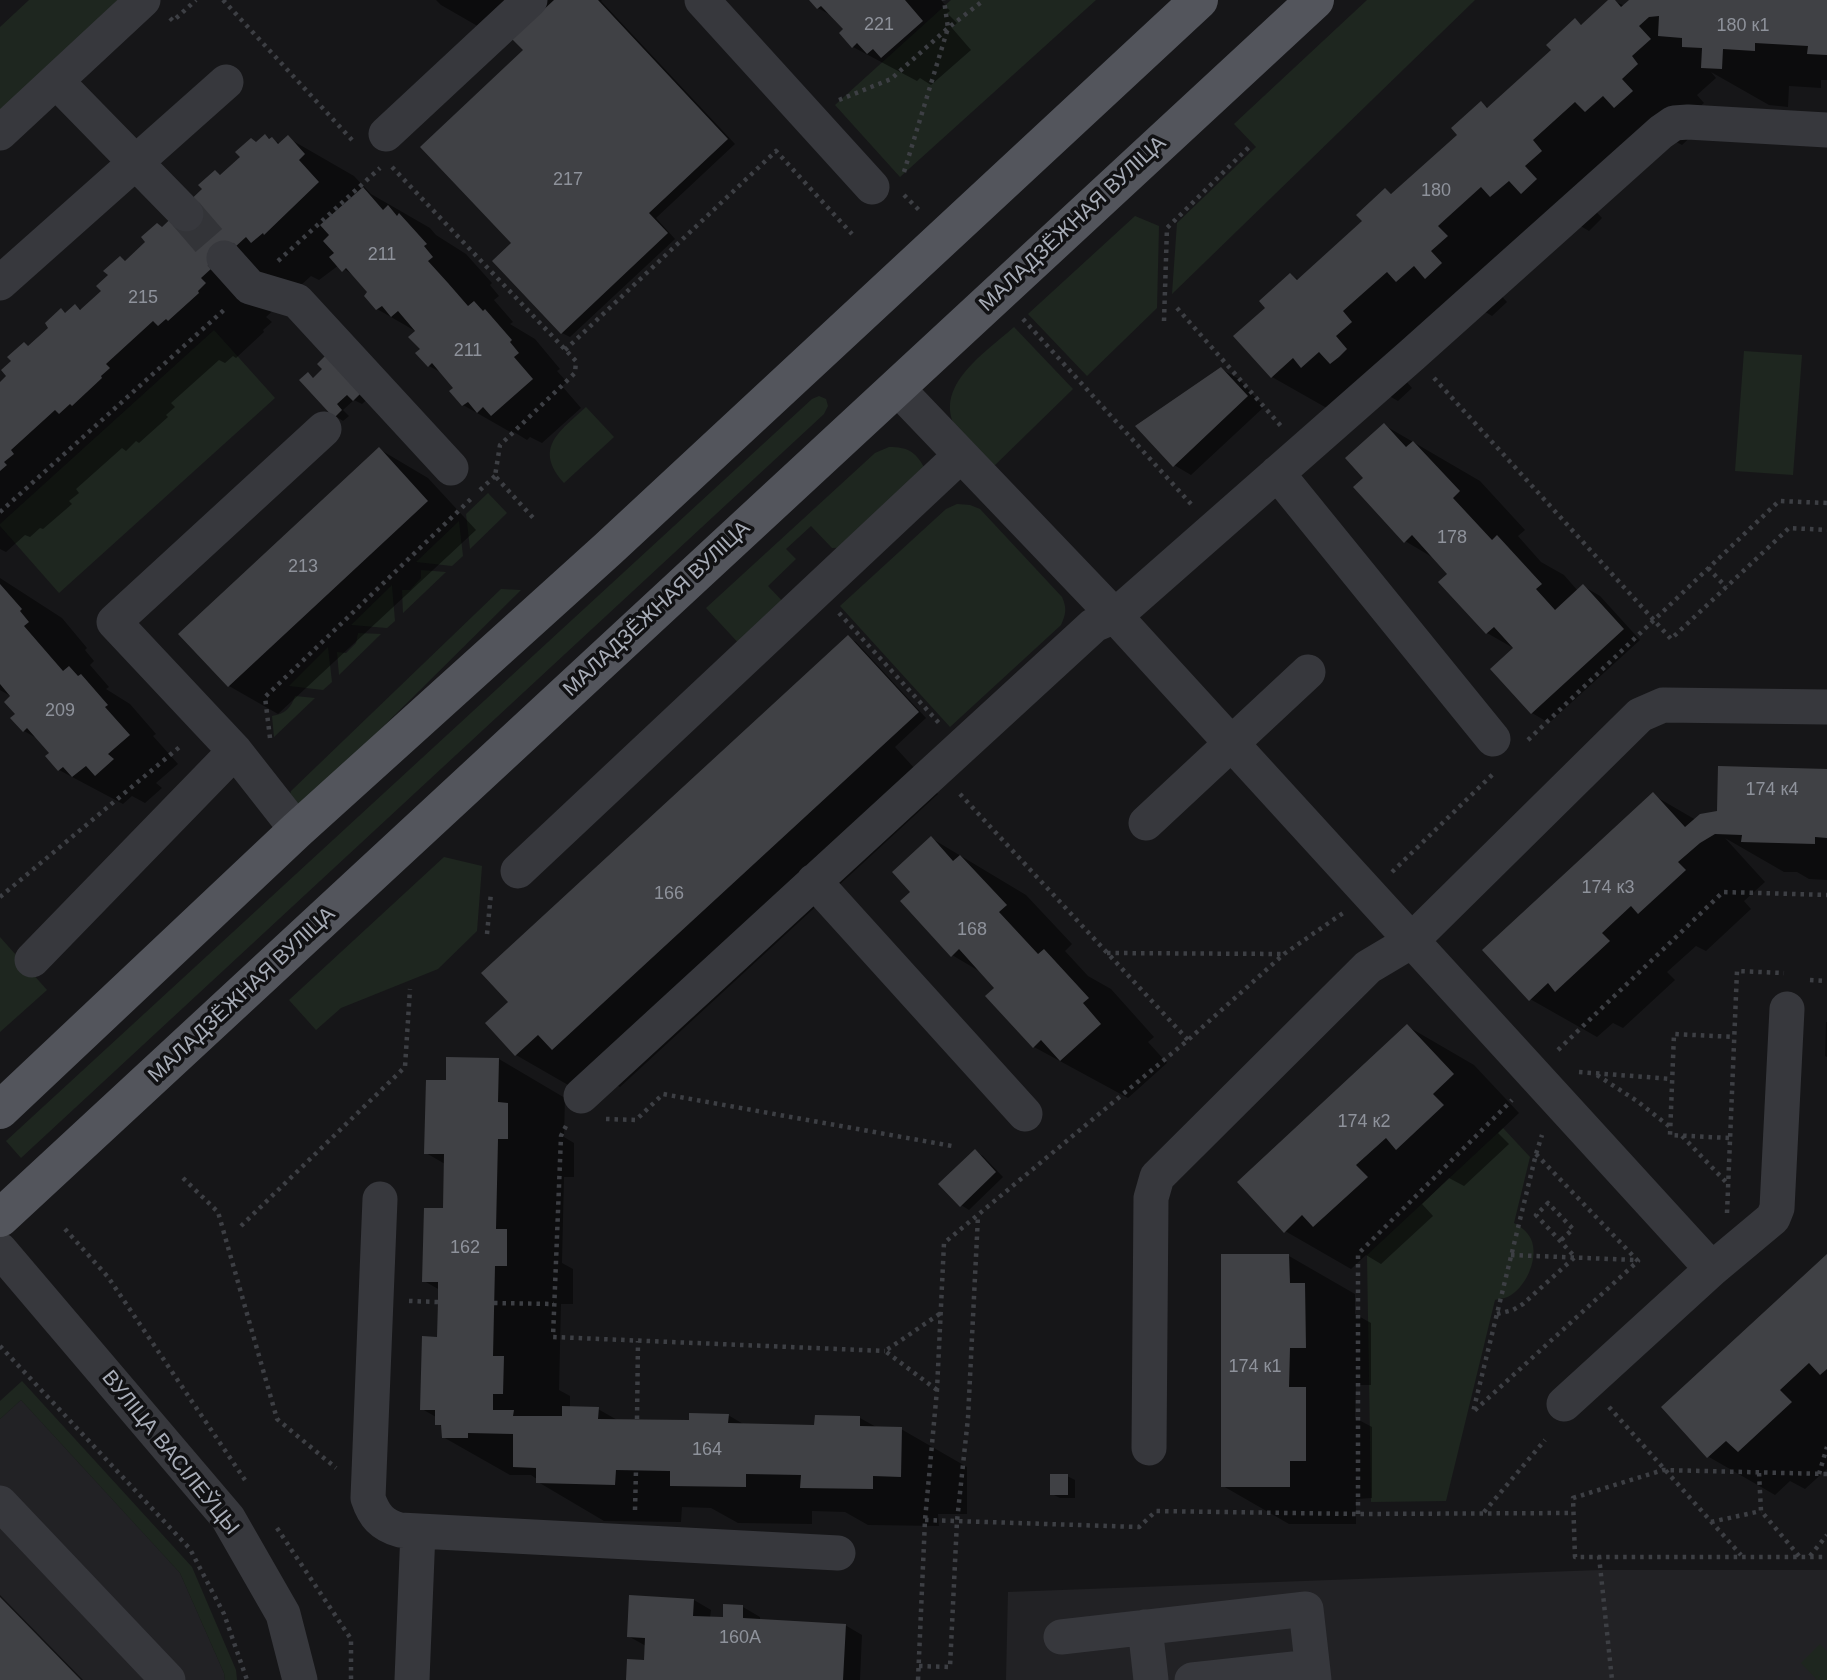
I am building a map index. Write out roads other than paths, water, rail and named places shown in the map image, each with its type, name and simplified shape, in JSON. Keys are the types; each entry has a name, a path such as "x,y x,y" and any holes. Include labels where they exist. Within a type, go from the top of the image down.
{"main road":[{"path":"0,1110 297,830 618,540 1199,0"},
{"name":"МАЛАДЗЁЖНАЯ ВУЛІЦА","path":"0,1219 1315,0"}],"street":[{"path":"372,147 530,0"},
{"path":"702,0 887,182"},
{"path":"0,133 56,81 155,7"},
{"path":"56,81 186,214"},
{"path":"0,283 226,82"},
{"path":"582,1111 814,881 1094,625 1115,616 1661,132 1674,123 1827,130"},
{"path":"224,258 250,287 297,300 451,468"},
{"path":"896,387 1115,616 1410,942 1712,1269"},
{"path":"297,830 235,751 114,622 324,429"},
{"path":"517,871 960,456"},
{"path":"1277,473 1493,739"},
{"path":"1146,823 1308,671"},
{"path":"1149,1448 1151,1198 1157,1177 1367,967 1410,942 1640,715 1664,705 1827,707"},
{"path":"32,960 235,751"},
{"path":"814,881 1025,1114"},
{"path":"1564,1404 1712,1269 1773,1218 1777,1208 1787,1009"},
{"path":"380,1199 368,1498 379,1520 400,1530 838,1553"},
{"name":"ВУЛІЦА ВАСІЛЕЎЦЫ","path":"0,1250 228,1518 283,1614 300,1680"},
{"path":"0,1503 168,1680"},
{"path":"412,1680 418,1531"},
{"path":"1061,1637 1306,1609 1313,1673 1192,1680"},
{"path":"1224,1618 1231,1678"},
{"path":"1145,1627 1151,1680"}],"tunnel":[{"path":"186,214 224,258"}]}
